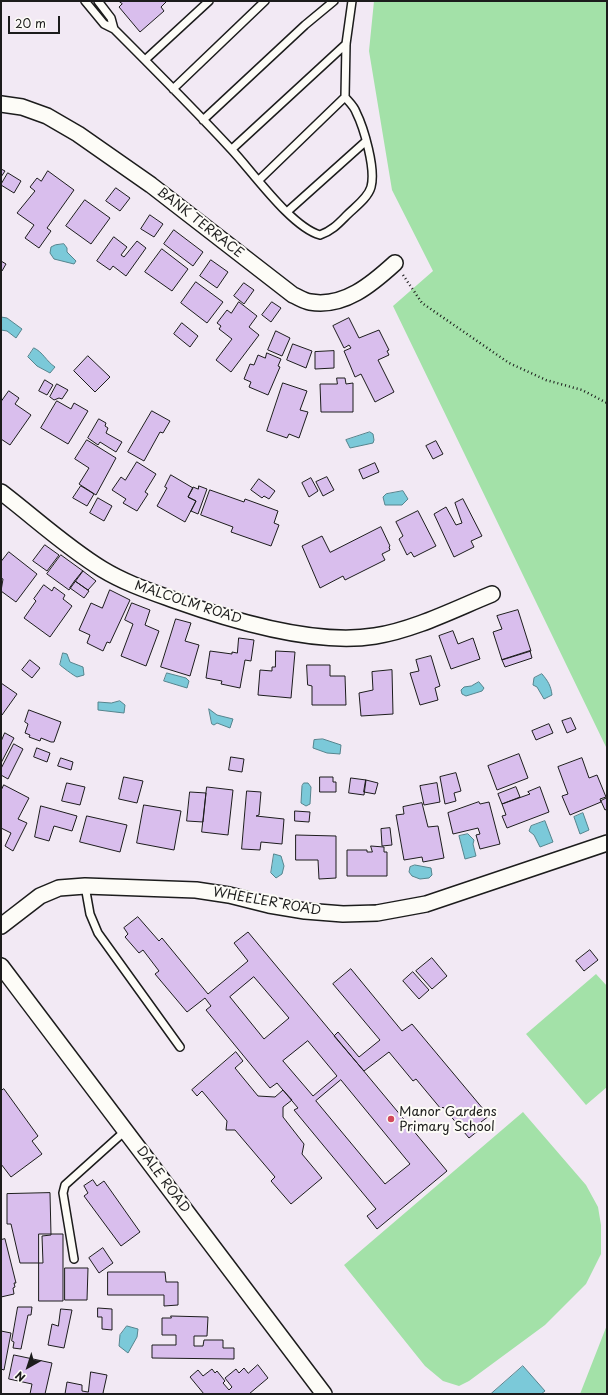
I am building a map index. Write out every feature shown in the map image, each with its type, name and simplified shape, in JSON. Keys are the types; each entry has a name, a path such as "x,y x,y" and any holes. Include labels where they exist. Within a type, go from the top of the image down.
{"street":[{"name":"BANK TERRACE","path":"1,104 22,107 47,116 78,134 151,185 293,295 308,302 323,304 342,300 372,284 395,263"},
{"name":"MALCOLM ROAD","path":"1,492 75,552 125,582 220,616 295,633 335,637 374,636 400,630 492,594"},
{"name":"WHEELER ROAD","path":"1,926 40,896 58,888 85,886 196,890 229,894 269,905 306,911 343,914 377,913 426,904 607,843"},
{"name":"DALE ROAD","path":"1,966 324,1394"}],"lane":[{"path":"85,1 104,24 114,29 232,150 288,212 312,232 320,235 328,232 336,226 367,195 371,188 371,166 366,142 355,110 345,97 346,44 352,1"},
{"path":"98,1 111,18 114,29"},
{"path":"145,60 209,1"},
{"path":"173,89 265,1"},
{"path":"203,120 305,25 334,1"},
{"path":"232,150 346,44"},
{"path":"259,180 345,97"},
{"path":"288,212 366,142"},
{"path":"85,886 90,914 98,933 180,1047"},
{"path":"74,1259 62,1193 65,1185 126,1130"}],"path":[{"path":"395,263 422,303 473,340 509,363 528,372 546,380 582,390 607,403"}],"green space":[{"path":"374,1 607,1 607,749 393,306 433,271 392,190 369,51"},
{"path":"596,974 607,986 607,1087 586,1105 526,1034"},
{"path":"523,1112 586,1185 598,1207 601,1225 601,1254 586,1284 545,1325 469,1381 459,1386 443,1381 425,1366 344,1265"},
{"path":"607,1325 607,1394 580,1394"}],"water":[{"path":"64,244 67,248 67,252 76,261 74,264 54,259 50,253 51,247"},
{"path":"1,317 7,318 22,329 16,338 7,331 1,330"},
{"path":"34,348 55,367 50,373 37,366 28,357"},
{"path":"370,432 373,434 373,443 350,448 346,440"},
{"path":"403,491 408,499 402,505 385,505 383,497 386,494"},
{"path":"63,653 67,654 70,662 83,667 84,675 77,677 60,665"},
{"path":"167,673 186,678 189,681 187,688 164,681"},
{"path":"542,674 549,684 552,695 544,699 537,687 533,685 534,678"},
{"path":"479,682 484,688 482,691 466,696 462,694 461,690 464,687 471,686"},
{"path":"120,701 125,705 124,713 98,710 98,702 111,703"},
{"path":"209,709 217,715 233,719 230,728 217,723 214,725 212,724"},
{"path":"323,739 341,745 340,754 327,753 313,748 314,740"},
{"path":"304,783 308,783 311,787 310,804 306,806 301,803 302,786"},
{"path":"583,813 589,830 580,834 574,817"},
{"path":"545,821 553,842 540,847 534,835 529,831 531,826"},
{"path":"468,834 474,840 473,844 476,856 465,859 459,836"},
{"path":"274,854 281,856 284,866 282,874 276,878 271,873"},
{"path":"415,865 431,868 432,875 429,878 420,879 412,876 409,872 410,867"},
{"path":"127,1326 138,1329 137,1337 128,1353 119,1346 120,1335"},
{"path":"523,1366 545,1391 541,1394 491,1394"}],"building":[{"path":"119,1 167,1 161,7 164,11 140,32 119,7 122,4"},
{"path":"1,169 5,171 1,177"},
{"path":"48,171 74,190 47,228 51,231 39,248 25,238 34,225 17,213 35,191 30,187 37,178 41,181"},
{"path":"8,173 21,181 14,193 1,185"},
{"path":"116,188 130,198 120,211 106,201"},
{"path":"85,200 110,218 91,244 66,226"},
{"path":"150,215 163,224 154,237 141,229"},
{"path":"174,230 203,252 193,266 164,244"},
{"path":"114,237 127,247 121,255 124,257 137,241 146,248 126,276 113,266 110,270 97,261"},
{"path":"162,249 188,269 172,291 145,272"},
{"path":"211,260 228,272 217,288 200,276"},
{"path":"1,261 6,264 2,271 1,270"},
{"path":"196,282 223,302 207,323 181,303"},
{"path":"244,283 254,290 244,304 234,296"},
{"path":"239,302 257,316 249,327 259,335 231,372 216,360 232,339 219,329 221,326 217,323 227,310 231,313"},
{"path":"272,302 281,308 271,322 262,315"},
{"path":"349,318 359,338 379,330 389,350 387,351 389,355 378,360 394,392 375,402 361,374 355,377 344,351 351,348 349,345 344,348 333,326"},
{"path":"182,323 198,336 190,347 174,334"},
{"path":"276,331 290,338 282,356 268,350"},
{"path":"293,344 312,351 306,368 287,360"},
{"path":"334,351 334,368 315,369 315,352"},
{"path":"267,353 281,359 278,366 280,367 268,395 249,387 251,382 244,379 250,364 254,365 258,355 265,358"},
{"path":"88,356 110,377 95,392 74,371"},
{"path":"337,378 345,378 346,384 353,383 353,412 321,412 320,384 337,384"},
{"path":"45,380 53,385 47,395 39,391"},
{"path":"283,383 307,391 300,410 308,412 299,438 289,434 287,438 267,431"},
{"path":"57,384 68,390 62,399 59,398 54,400 50,397"},
{"path":"9,391 19,398 15,404 31,415 10,445 1,439 1,402"},
{"path":"57,401 71,409 74,403 88,411 68,444 41,428"},
{"path":"152,411 170,421 163,433 160,432 144,461 128,452"},
{"path":"99,419 106,423 105,426 108,428 106,433 122,442 116,452 100,442 98,445 88,438"},
{"path":"87,440 116,458 96,495 79,484 89,468 75,459"},
{"path":"436,441 443,454 433,459 426,446"},
{"path":"137,462 156,474 145,492 148,494 137,511 123,503 126,499 112,490 121,477 125,480"},
{"path":"375,463 379,472 363,479 359,470"},
{"path":"171,475 193,488 188,497 196,501 185,522 157,506 167,488 165,487"},
{"path":"327,477 334,490 323,496 316,482"},
{"path":"311,478 318,491 309,497 302,483"},
{"path":"259,479 275,491 269,499 264,496 262,498 251,490"},
{"path":"81,486 94,494 87,506 73,498"},
{"path":"199,486 207,489 198,514 191,511 196,501 188,497 193,487 198,489"},
{"path":"210,490 244,502 245,499 278,511 274,523 279,525 271,546 231,532 233,527 201,515"},
{"path":"98,498 112,506 104,521 90,513"},
{"path":"463,499 482,536 471,541 474,547 454,557 434,514 446,507 456,525 462,523 455,503"},
{"path":"418,511 436,546 414,557 411,552 407,555 399,539 403,536 396,522"},
{"path":"381,527 390,546 390,550 382,554 385,560 345,580 343,576 320,588 302,546 322,536 330,552"},
{"path":"45,545 59,555 47,571 33,561"},
{"path":"9,552 37,574 16,602 1,591 3,579 1,578 1,562"},
{"path":"61,555 83,571 69,590 47,574"},
{"path":"83,571 96,581 88,590 75,581"},
{"path":"75,581 89,591 84,598 70,588"},
{"path":"44,585 52,591 54,587 65,595 63,599 72,606 50,637 24,618 36,601 34,599"},
{"path":"110,590 130,600 110,643 107,642 103,651 87,643 90,635 79,630 91,603 102,608"},
{"path":"132,603 150,610 145,625 159,631 146,666 121,656 133,624 125,620"},
{"path":"518,610 531,651 502,660 493,632 502,629 497,616"},
{"path":"176,619 191,623 185,641 199,645 190,676 161,667"},
{"path":"453,631 458,644 473,638 480,659 451,669 439,636"},
{"path":"239,638 254,640 251,661 245,660 240,688 221,684 222,681 206,678 210,651 232,654 232,652 237,653"},
{"path":"276,651 295,652 291,698 258,695 260,670 272,671 272,667 275,667"},
{"path":"530,651 532,658 505,667 502,660"},
{"path":"431,656 440,686 435,688 438,700 420,705 410,673 419,671 416,660"},
{"path":"30,660 40,668 32,678 22,670"},
{"path":"307,665 330,665 330,676 345,676 346,705 312,705 312,686 308,685"},
{"path":"392,670 393,714 361,716 359,693 373,690 372,672"},
{"path":"1,683 17,694 2,715 1,714"},
{"path":"29,710 61,722 54,742 41,738 40,741 29,737 30,735 25,733 28,724 25,722"},
{"path":"571,718 576,729 567,733 562,721"},
{"path":"549,724 553,733 536,740 532,731"},
{"path":"5,733 14,738 1,763 1,742"},
{"path":"14,744 23,749 8,779 1,775 1,769"},
{"path":"37,748 50,753 47,762 34,757"},
{"path":"519,754 528,778 497,790 488,766"},
{"path":"231,757 244,759 242,772 229,770"},
{"path":"61,758 73,762 71,770 58,766"},
{"path":"582,758 589,778 597,775 606,797 600,799 601,802 570,815 562,796 568,794 558,767"},
{"path":"456,773 461,791 454,793 456,801 445,804 440,777"},
{"path":"124,777 143,781 137,803 119,799"},
{"path":"320,777 333,777 333,782 336,782 336,792 320,792"},
{"path":"351,778 366,780 364,795 349,793"},
{"path":"366,780 378,783 375,794 364,792"},
{"path":"67,783 85,787 80,805 62,801"},
{"path":"437,783 440,802 424,805 420,786"},
{"path":"4,785 29,798 18,819 27,823 13,851 5,846 11,833 1,828 1,791"},
{"path":"207,787 233,790 228,835 202,832"},
{"path":"516,787 520,797 502,804 498,794"},
{"path":"540,787 549,812 507,828 502,816 506,815 502,804 530,794 528,792"},
{"path":"247,791 261,792 259,815 256,816 284,819 282,844 261,842 260,850 242,849"},
{"path":"190,792 206,793 203,822 187,821"},
{"path":"607,798 607,809 605,810 601,801"},
{"path":"479,802 480,804 489,802 500,844 480,849 476,835 480,834 478,828 453,834 448,813"},
{"path":"422,803 428,827 438,826 444,858 423,862 422,857 404,860 396,815 404,814 403,807"},
{"path":"144,805 181,811 174,850 137,843"},
{"path":"41,806 77,816 72,831 54,826 49,841 35,837"},
{"path":"295,811 310,812 309,822 295,821"},
{"path":"87,816 127,825 120,852 80,842"},
{"path":"390,828 392,845 382,846 381,829"},
{"path":"296,835 336,836 336,878 319,879 318,860 296,860"},
{"path":"371,846 384,847 384,852 387,852 387,876 347,876 347,850 367,850 367,852 372,852"},
{"path":"138,917 159,941 162,938 208,994 248,961 234,943 248,932 447,1171 377,1229 367,1216 376,1209 294,1110 298,1108 277,1083 270,1088 206,1010 211,1006 205,998 187,1012 155,974 159,971 143,950 139,953 125,937 128,934 124,928","holes":["254,977 289,1018 264,1039 230,997","308,1041 337,1076 313,1096 283,1061","341,1080 410,1164 385,1184 316,1101"]},
{"path":"590,950 598,960 584,971 576,961"},
{"path":"432,958 447,976 432,989 416,971"},
{"path":"351,969 402,1031 412,1024 489,1116 481,1122 484,1126 469,1138 443,1107 441,1109 416,1079 413,1081 389,1052 364,1071 334,1036 338,1032 359,1057 380,1040 333,984"},
{"path":"413,972 429,990 419,999 403,981"},
{"path":"236,1052 243,1061 235,1068 258,1096 275,1097 283,1090 292,1100 283,1107 283,1117 304,1144 302,1154 322,1178 291,1204 271,1181 275,1177 235,1130 226,1130 227,1121 202,1091 197,1096 192,1090"},
{"path":"4,1089 38,1136 32,1141 42,1154 11,1177 1,1164 1,1091"},
{"path":"93,1180 97,1186 104,1181 140,1232 121,1246 84,1196 88,1193 84,1186"},
{"path":"50,1193 51,1235 42,1236 43,1263 20,1263 11,1224 7,1224 7,1194"},
{"path":"39,1234 63,1234 63,1301 39,1301"},
{"path":"5,1239 16,1283 14,1283 15,1287 13,1288 14,1294 1,1297 1,1240"},
{"path":"103,1248 113,1263 99,1273 89,1258"},
{"path":"65,1268 88,1268 87,1300 65,1300"},
{"path":"108,1272 165,1272 166,1282 178,1282 178,1305 164,1306 164,1295 108,1295"},
{"path":"18,1307 32,1307 31,1315 28,1315 21,1349 13,1348 14,1342 12,1341"},
{"path":"98,1308 112,1309 112,1330 102,1329 102,1317 98,1317"},
{"path":"61,1309 72,1310 64,1348 48,1345 52,1324 58,1326"},
{"path":"171,1316 208,1317 207,1336 194,1336 194,1346 203,1346 204,1340 223,1340 223,1348 234,1348 234,1359 152,1358 152,1345 176,1345 176,1335 162,1335 162,1318 171,1318"},
{"path":"1,1331 11,1333 4,1370 1,1369"},
{"path":"14,1355 52,1363 45,1394 30,1394 32,1384 9,1379"},
{"path":"258,1365 268,1378 249,1394 204,1394 190,1377 198,1370 203,1376 212,1369 215,1373 217,1371 225,1381 223,1383 229,1390 232,1387 225,1378 236,1369 239,1373 244,1368 248,1373"},
{"path":"91,1372 107,1375 103,1393 105,1394 65,1394 67,1382 82,1385 82,1391 88,1392"}],"place":[{"name":"Manor Gardens Primary School","path":"391,1119"}]}
